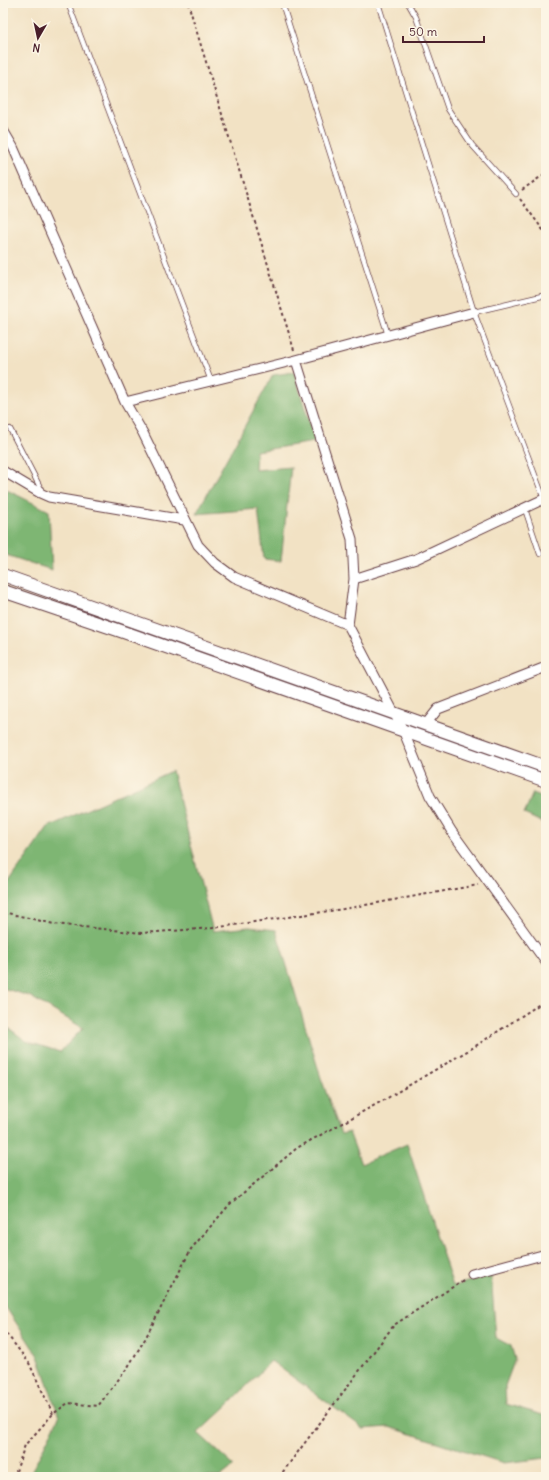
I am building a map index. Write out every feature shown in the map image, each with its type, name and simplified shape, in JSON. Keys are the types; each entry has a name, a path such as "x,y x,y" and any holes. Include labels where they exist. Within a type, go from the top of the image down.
{"street":[{"path":"3,130 13,147 125,402 143,433 184,520 198,546 215,563 234,577 348,625"},
{"path":"125,402 296,360 474,312"},
{"path":"296,360 352,539 354,579 348,625 404,730 430,796 452,832 546,962"},
{"path":"3,471 49,497 184,520"},
{"path":"354,579 416,559 545,499"},
{"path":"3,576 394,712 546,767"},
{"path":"3,591 404,730 546,781"},
{"path":"426,724 438,709 546,667"},
{"path":"472,1274 546,1254"}],"lane":[{"path":"68,3 210,381"},
{"path":"282,3 388,335"},
{"path":"378,3 474,312 545,499"},
{"path":"408,3 416,17 448,110 472,145 516,194"},
{"path":"474,312 546,295"},
{"path":"10,429 41,489 40,493"},
{"path":"525,509 540,554"}],"path":[{"path":"188,3 296,360"},
{"path":"546,173 516,194 546,234"},
{"path":"3,912 54,924 142,933 221,927 343,909 490,883"},
{"path":"14,1477 25,1445 53,1414 68,1403 98,1406 128,1367 142,1344 191,1249 230,1204 297,1148 384,1100 474,1047 546,1000"},
{"path":"280,1477 394,1325 472,1274"},
{"path":"3,1329 28,1363 53,1414"}],"green space":[{"path":"294,372 315,442 256,451 255,470 291,467 281,561 264,559 258,509 196,514 273,375"},
{"path":"3,488 49,511 52,570 3,554"},
{"path":"172,771 213,931 249,927 276,930 321,1078 341,1134 349,1132 361,1164 407,1144 453,1286 491,1275 496,1338 511,1346 515,1359 505,1386 506,1404 546,1416 546,1458 504,1463 389,1427 363,1429 271,1361 198,1433 234,1466 220,1477 29,1477 59,1417 38,1356 3,1303 3,1027 10,1029 26,1041 60,1052 83,1028 29,996 3,988 3,891 48,827"},
{"path":"533,793 546,798 546,824 524,814"}]}
